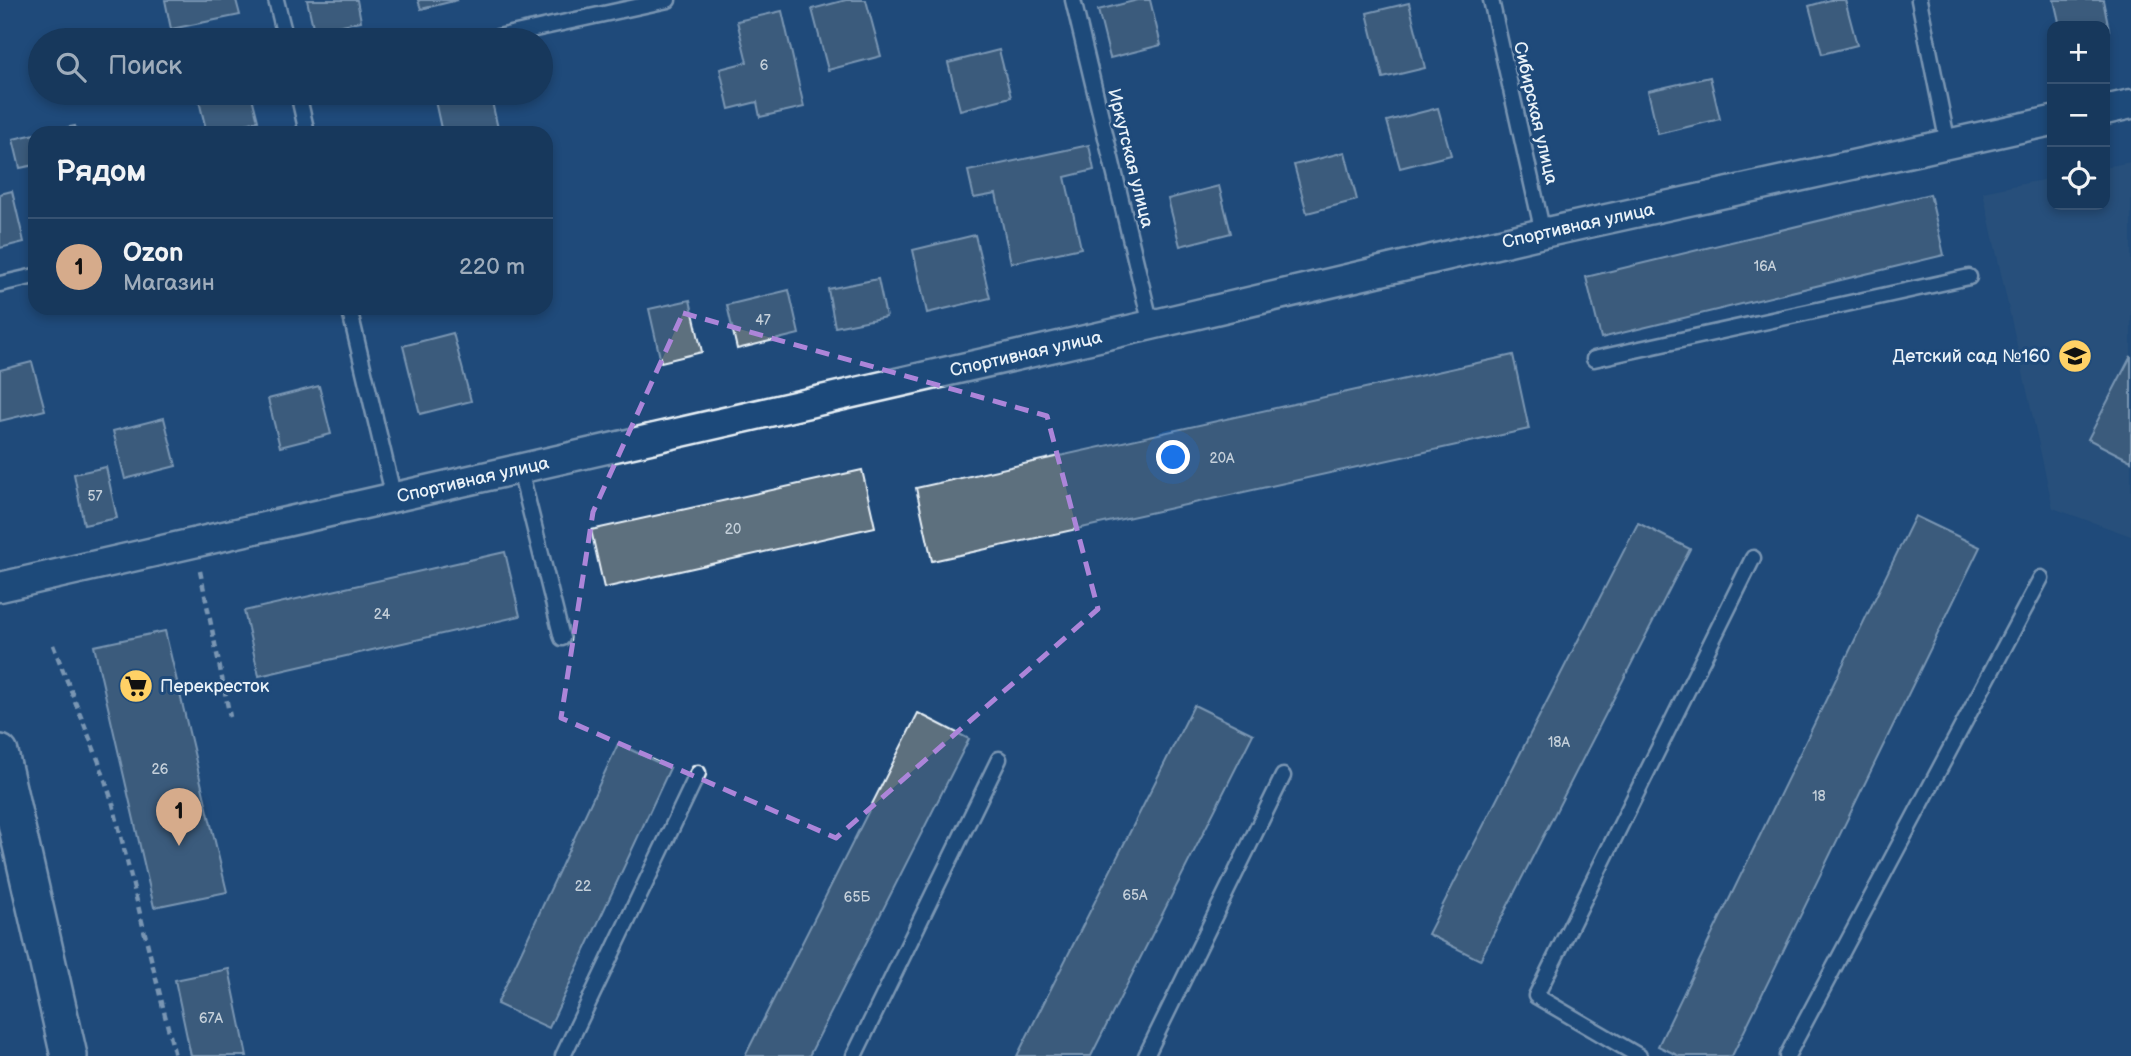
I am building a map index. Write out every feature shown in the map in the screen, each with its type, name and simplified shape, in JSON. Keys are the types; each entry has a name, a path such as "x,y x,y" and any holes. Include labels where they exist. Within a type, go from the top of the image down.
{"street":[{"path":"2110,109 2131,104"},
{"name":"Спортивная улица","path":"0,587 520,470 1543,233 2047,122"},
{"path":"0,753 69,1056"}],"lane":[{"path":"276,0 283,28"},
{"path":"539,28 668,0"},
{"name":"Иркутская улица","path":"1073,0 1152,325"},
{"name":"Сибирская улица","path":"1491,0 1543,233"},
{"path":"1919,0 1948,144"},
{"path":"301,105 305,126"},
{"path":"1594,359 1969,277"},
{"path":"0,284 28,278"},
{"path":"351,315 394,498"},
{"path":"520,470 562,638"},
{"path":"1639,1056 1536,996 1754,558"},
{"path":"1787,1056 2041,578"},
{"path":"854,1056 999,759"},
{"path":"563,1056 698,773"},
{"path":"1146,1056 1283,776"}],"path":[{"path":"195,544 230,717"},
{"path":"53,645 113,804 175,1056"}],"highlighted area":[{"path":"683,313 1047,416 1098,609 836,838 561,718 593,512"}],"shaded area":[{"name":"Детский сад №160","path":"2131,162 2131,536 2053,508 1983,192 2047,179 2047,210 2110,210 2110,166"}],"building":[{"path":"165,0 236,0 240,15 171,28"},
{"path":"307,0 357,0 361,21 328,28 313,28"},
{"path":"418,0 458,0 421,9"},
{"path":"846,0 866,0 881,56 828,70 812,9"},
{"path":"1138,0 1150,0 1161,45 1110,58 1098,10"},
{"path":"1830,0 1845,0 1857,45 1822,54 1809,6"},
{"path":"2054,0 2103,0 2107,21 2059,21"},
{"path":"1409,3 1425,68 1383,78 1367,13"},
{"path":"782,11 804,107 760,117 757,102 729,109 720,69 747,62 737,21"},
{"path":"999,50 1011,97 960,110 948,63"},
{"path":"1710,77 1720,119 1658,134 1648,91"},
{"path":"200,105 254,105 258,121 237,126 205,126"},
{"path":"436,105 493,105 497,126 440,126"},
{"path":"1438,108 1451,155 1400,168 1387,121"},
{"path":"28,136 28,166 20,168 13,139"},
{"path":"1089,145 1094,170 1065,177 1081,248 1011,263 996,194 974,198 968,171"},
{"path":"1345,152 1357,200 1307,213 1294,165"},
{"path":"1219,186 1231,233 1180,246 1168,199"},
{"path":"12,191 24,242 0,248 0,194"},
{"path":"1930,194 1944,255 1601,338 1586,277"},
{"path":"975,235 990,298 927,313 913,250"},
{"path":"878,279 886,317 835,327 828,289"},
{"path":"789,290 799,334 737,349 727,305"},
{"path":"690,300 702,352 661,362 649,309"},
{"path":"453,333 471,401 420,414 403,346"},
{"path":"1513,355 1529,429 932,561 916,488"},
{"path":"2131,356 2131,461 2088,439"},
{"path":"32,362 45,410 0,421 0,370"},
{"path":"319,386 331,434 280,447 268,399"},
{"path":"164,418 176,466 125,479 113,431"},
{"path":"106,467 117,518 84,525 74,474"},
{"path":"862,470 875,527 604,588 591,530"},
{"path":"1915,516 1980,547 1732,1056 1679,1056 1658,1046"},
{"path":"1638,523 1690,549 1480,960 1428,934"},
{"path":"505,552 520,616 259,676 244,611"},
{"path":"165,631 227,892 154,907 94,646"},
{"path":"1194,705 1253,734 1091,1056 1017,1056"},
{"path":"918,713 969,739 809,1056 745,1056"},
{"path":"618,744 670,768 549,1028 497,1004"},
{"path":"229,969 247,1056 191,1056 175,980"}],"place":[{"name":"Детский сад №160","path":"2075,356"},
{"name":"Перекресток","path":"136,686"},
{"name":"Ozon","path":"179,846"}]}
